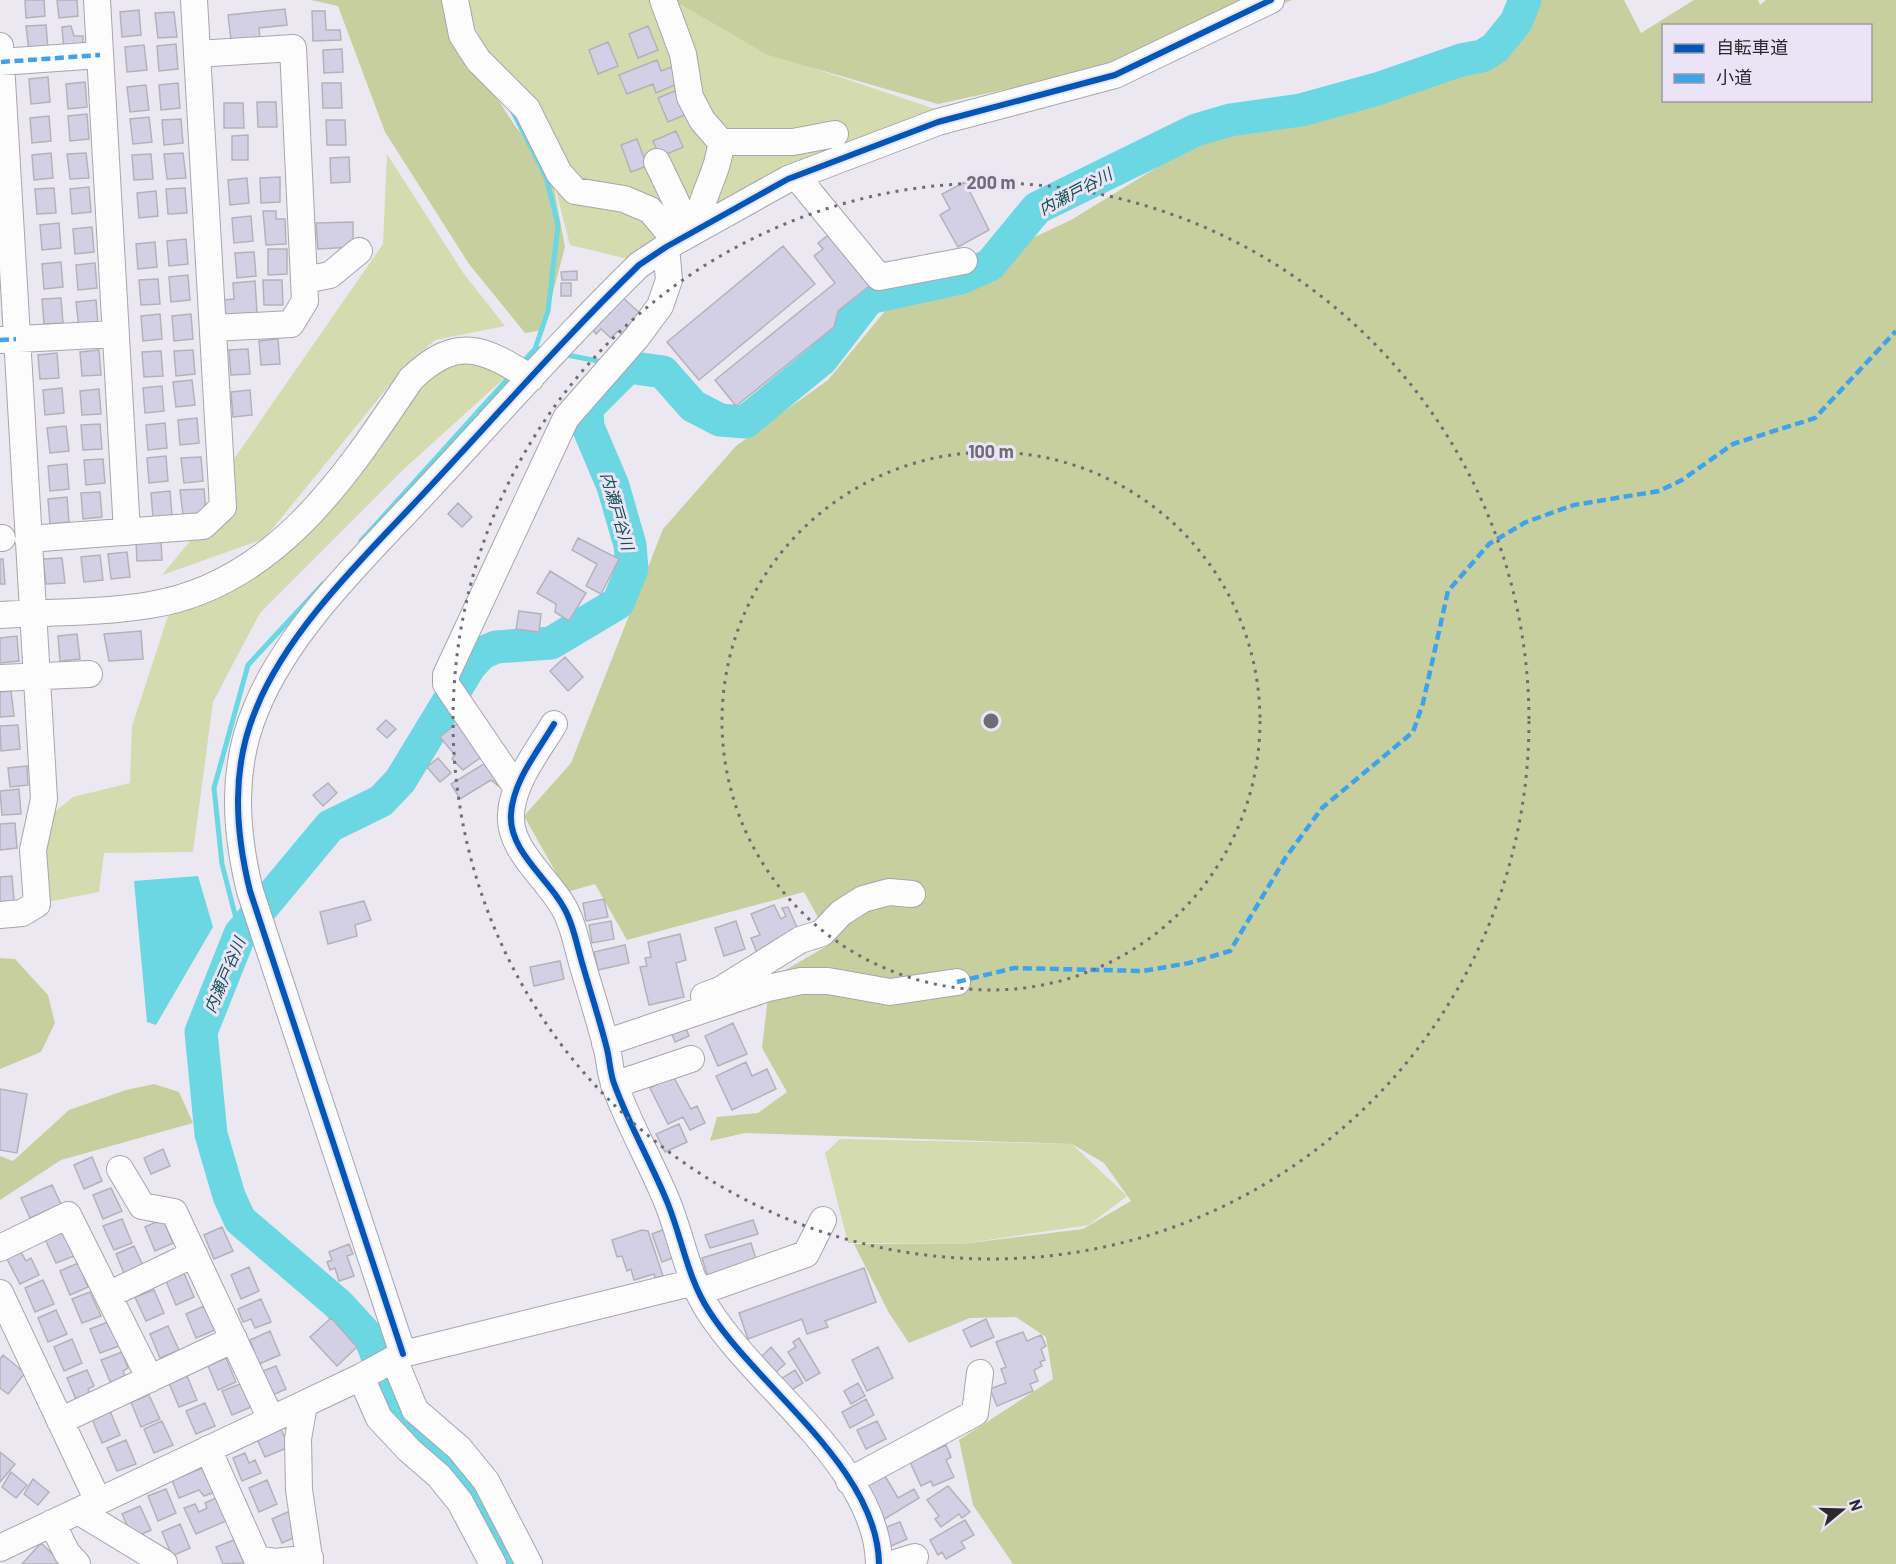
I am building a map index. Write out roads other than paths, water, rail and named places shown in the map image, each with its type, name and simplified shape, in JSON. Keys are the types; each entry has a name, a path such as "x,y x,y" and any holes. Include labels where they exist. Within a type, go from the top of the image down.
{"street":[{"path":"97,0 127,532"},
{"path":"28,539 203,526 223,507 194,0"},
{"path":"456,0 462,35 478,60 527,109 560,173 567,182 575,190 624,199 650,210 683,238"},
{"path":"516,787 446,684 446,675 566,418 660,306 683,238 699,209 720,159 721,142 702,120 690,97 683,54 663,0"},
{"path":"529,1564 486,1481 459,1448 416,1410 250,891 240,851 238,785 246,736 268,682 286,653 339,585 528,370 565,342 639,265 796,176 938,122 1115,75 1271,0"},
{"path":"197,54 294,48 305,301 291,324 213,328"},
{"path":"0,915 22,913 37,904 33,850 44,799 28,539 8,340 0,57 100,55"},
{"path":"721,142 793,142 835,134"},
{"path":"657,162 683,238"},
{"path":"796,176 879,278 964,261"},
{"path":"304,280 330,275 359,251"},
{"path":"8,340 116,334"},
{"path":"0,615 151,605 195,593 237,574 295,530 331,493 411,379 426,365 443,356 471,350 492,355 528,370"},
{"path":"0,678 89,674"},
{"path":"554,724 516,787 510,815 515,837 531,862 554,889 569,916 604,1038 614,1085 668,1204 697,1287 709,1311 776,1393 819,1439 862,1498 879,1542 879,1564"},
{"path":"604,1038 720,990 800,940 822,933 841,913 863,899 889,892 912,894"},
{"path":"604,1038 768,988 801,981 828,981 890,992 957,982"},
{"path":"614,1085 691,1059"},
{"path":"120,1169 142,1206 174,1212 271,1419"},
{"path":"0,1248 68,1215 150,1379"},
{"path":"0,1548 366,1375 399,1357 697,1287 806,1254 823,1220"},
{"path":"108,1295 194,1254"},
{"path":"0,1293 60,1421 88,1506 164,1563"},
{"path":"60,1421 234,1339"},
{"path":"849,1481 975,1413 980,1373"},
{"path":"366,1375 379,1418 409,1450 439,1476 460,1502 493,1564"},
{"path":"208,1449 257,1559 276,1562 310,1561 299,1490 298,1439 304,1404"},
{"path":"52,1523 67,1552 77,1564"}],"water":[{"path":"198,876 213,927 156,1025 147,1022 134,881"}],"waterway":[{"name":"内瀬戸谷川","path":"514,1564 494,1523 462,1475 415,1432 395,1403 371,1340 338,1304 240,1220 229,1196 211,1134 201,1032 240,934 330,826 381,801 400,781 470,666 482,653 496,647 551,643 618,603 632,569 630,545 613,486 588,427 587,408 628,367 663,372 693,406 720,420 745,422 822,359 869,298 961,278 990,265 1037,208 1196,130 1230,120 1301,110 1377,89 1461,60 1482,56 1495,48 1516,22 1525,0"},
{"path":"513,112 546,177 558,225 548,311 535,349 539,349"},
{"path":"522,363 535,349"},
{"path":"562,354 603,362"},
{"path":"361,541 512,374"},
{"path":"240,934 222,864 214,788 248,665 323,584"}]}
